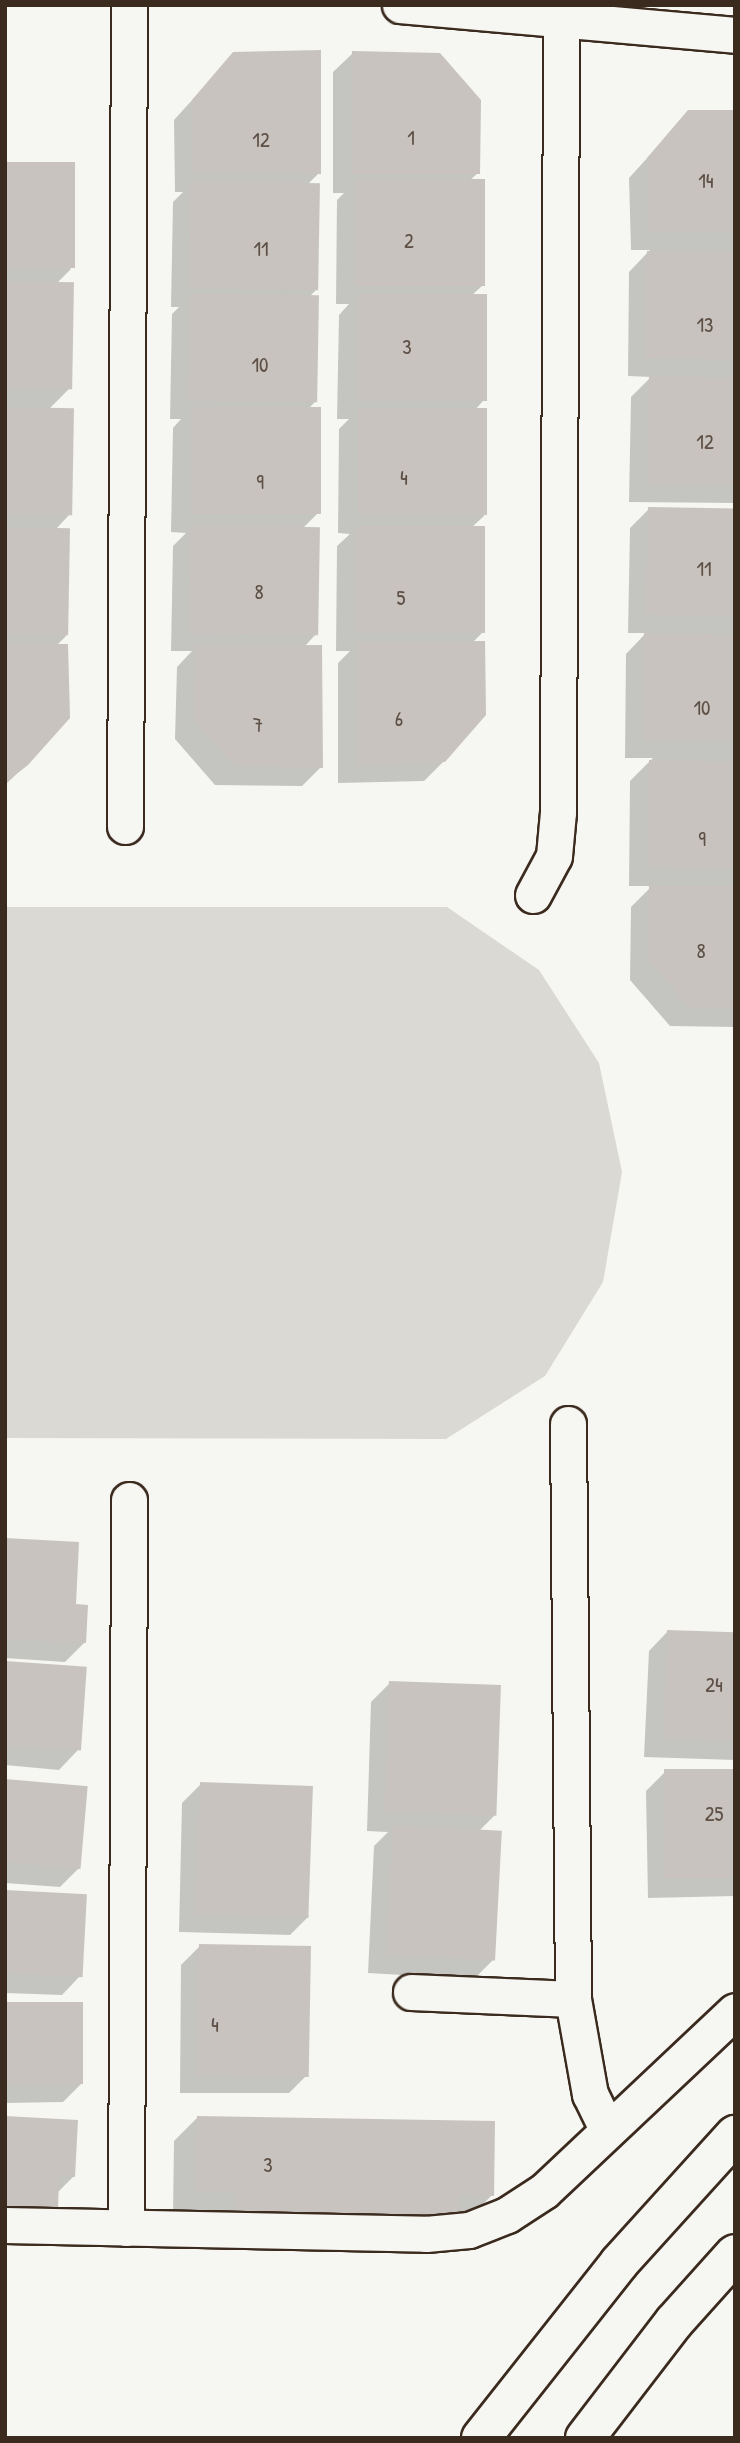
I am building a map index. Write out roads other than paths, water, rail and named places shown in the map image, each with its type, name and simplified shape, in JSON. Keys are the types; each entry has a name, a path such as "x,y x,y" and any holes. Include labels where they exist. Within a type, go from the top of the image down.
{"street":[{"path":"125,825 129,5"},
{"path":"400,5 735,34"},
{"path":"533,895 554,856 558,812 561,20"},
{"path":"568,1424 573,1988 590,2094 607,2129"},
{"path":"126,2228 129,1500"},
{"path":"412,1981 573,1988"},
{"path":"5,2225 426,2234 469,2230 507,2215 544,2191 735,2011"},
{"path":"481,2438 619,2263 735,2135"},
{"path":"585,2438 674,2322 735,2254"}]}
